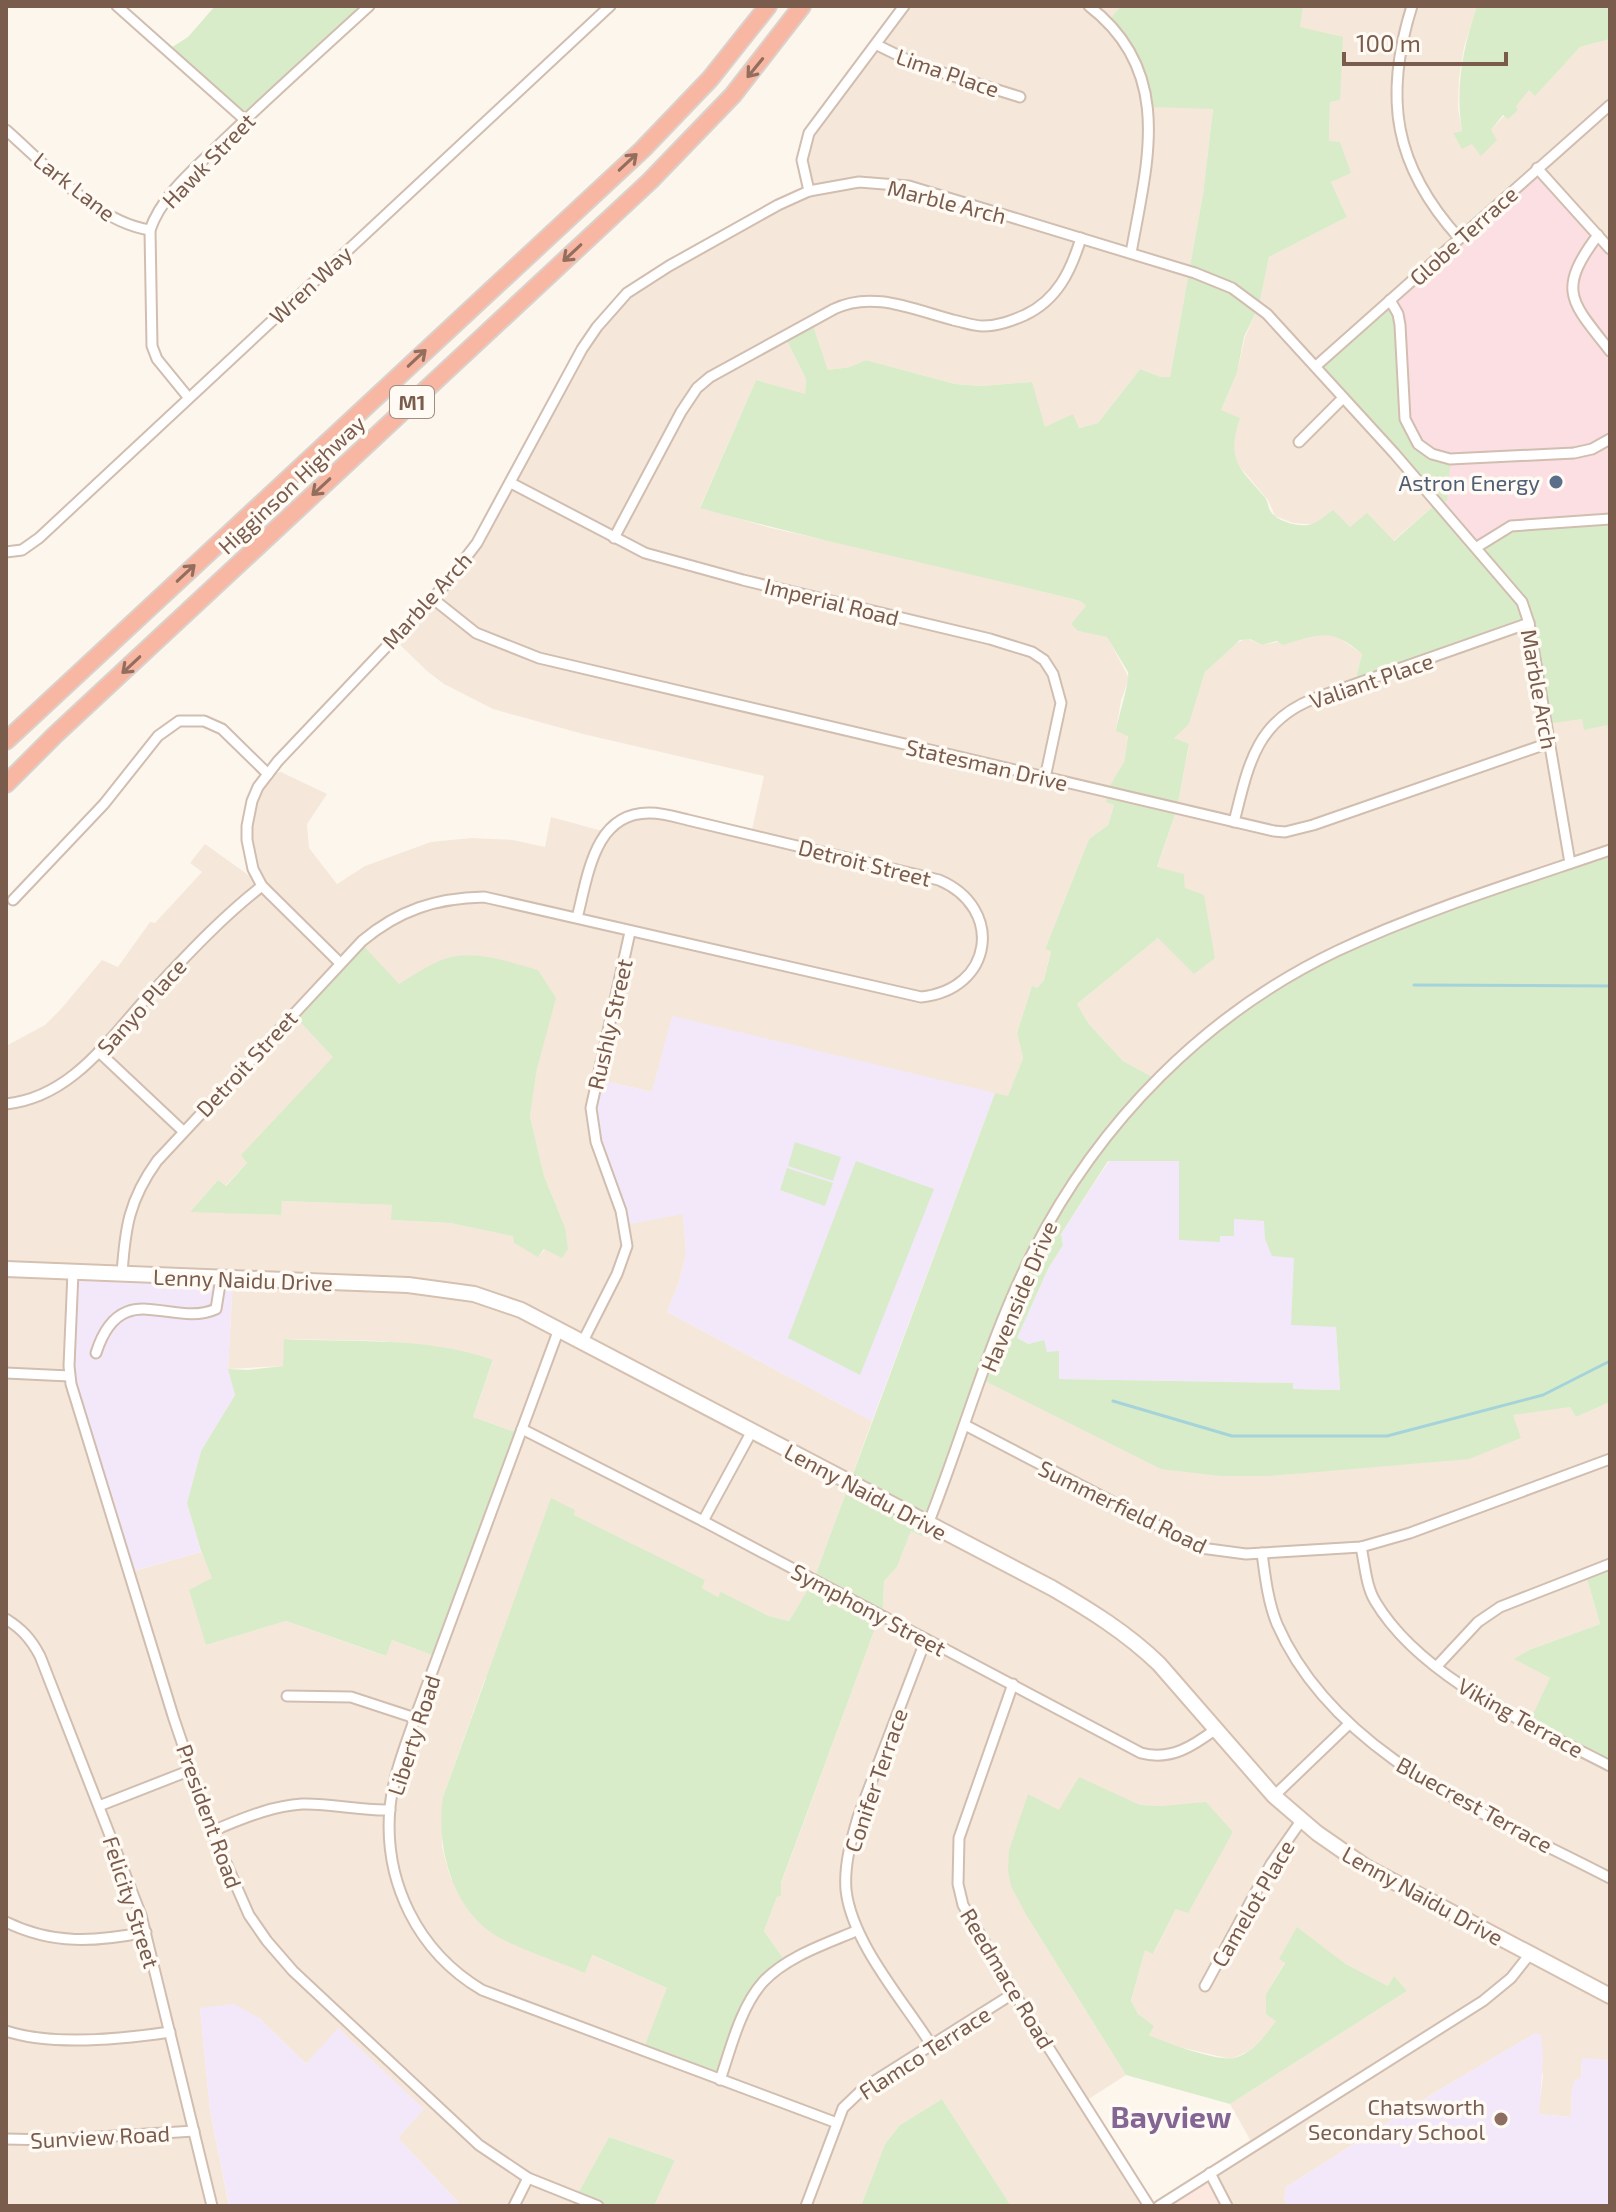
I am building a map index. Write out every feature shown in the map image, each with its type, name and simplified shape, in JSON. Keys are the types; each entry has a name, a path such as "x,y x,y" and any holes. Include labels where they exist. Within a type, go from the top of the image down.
{"highway":[{"name":"Higginson Highway","path":"6,741 642,150 710,79 768,6"},
{"name":"Higginson Highway","path":"6,784 650,181 733,95 802,6"}],"street":[{"path":"117,6 245,120"},
{"name":"Hawk Street","path":"188,397 157,359 152,346 150,230 160,207 245,120 369,6"},
{"name":"Wren Way","path":"6,552 22,550 39,538 610,6"},
{"path":"809,191 802,160 809,133 904,6"},
{"path":"1089,6 1123,40 1142,80 1149,107 1148,156 1131,253"},
{"path":"1412,6 1397,70 1395,94 1399,128 1409,166 1419,185 1459,238"},
{"name":"Lima Place","path":"877,45 918,65 1020,97"},
{"name":"Globe Terrace","path":"1316,366 1610,105"},
{"name":"Lark Lane","path":"6,130 91,204 121,221 150,230"},
{"path":"1537,168 1610,249"},
{"name":"Marble Arch","path":"340,963 262,886 248,852 247,826 252,801 268,774 432,598 477,543 582,349 627,293 767,210 809,191 859,182 909,186 1131,253 1232,288 1267,314 1477,547 1522,602 1529,623 1570,863"},
{"path":"1598,235 1574,271 1573,297 1578,311 1610,351"},
{"path":"614,538 690,397 710,377 854,301 878,300 979,326 1011,321 1050,298 1071,267 1081,238"},
{"path":"1390,300 1400,325 1405,419 1412,436 1423,449 1450,459 1561,454 1592,449 1610,439"},
{"path":"1299,442 1343,398"},
{"name":"Imperial Road","path":"511,483 614,538 661,558 1000,641 1032,652 1044,660 1053,674 1061,703 1045,778"},
{"path":"1477,547 1511,526 1610,519"},
{"name":"Statesman Drive","path":"432,598 476,633 539,658 1274,831 1297,829 1549,743"},
{"name":"Valiant Place","path":"1234,822 1256,745 1287,711 1529,623"},
{"path":"13,900 104,804 158,736 179,721 204,721 222,729 268,774"},
{"name":"Detroit Street","path":"122,1274 125,1231 137,1192 157,1161 340,963 380,926 409,910 440,901 484,897 921,997 944,994 961,982 973,969 983,943 976,910 960,892 939,880 651,813 627,817 602,837 593,854 577,918"},
{"name":"Havenside Drive","path":"928,1524 1020,1278 1063,1197 1118,1122 1148,1088 1191,1047 1249,1002 1336,952 1402,923 1610,850"},
{"name":"Sanyo Place","path":"6,1104 33,1100 75,1075 236,906 262,886"},
{"name":"Rushly Street","path":"583,1341 623,1262 627,1246 621,1211 596,1142 591,1108 630,932"},
{"path":"99,1052 183,1131"},
{"name":"Lenny Naidu Drive","path":"6,1269 446,1289 499,1301 583,1341 1052,1588 1101,1617 1159,1664 1274,1796 1301,1821 1366,1867 1610,1996"},
{"name":"President Road","path":"73,1272 69,1376 191,1770 212,1831 249,1915 293,1971 479,2145 528,2178 598,2206"},
{"path":"96,1353 108,1326 135,1310 213,1311 218,1304 221,1278"},
{"name":"Liberty Road","path":"559,1329 415,1718 395,1782 390,1810 390,1858 400,1894 425,1938 463,1978 499,1998 837,2123"},
{"path":"6,1373 69,1376"},
{"name":"Summerfield Road","path":"965,1425 1201,1548 1216,1552 1262,1553 1361,1547 1448,1520 1610,1459"},
{"name":"Symphony Street","path":"522,1429 1149,1755 1163,1756 1181,1751 1216,1729"},
{"path":"703,1521 752,1431"},
{"name":"Viking Terrace","path":"1361,1547 1375,1602 1402,1634 1437,1666 1465,1689 1610,1766"},
{"name":"Bluecrest Terrace","path":"1262,1553 1276,1623 1306,1673 1349,1724 1427,1782 1610,1878"},
{"path":"1437,1666 1478,1622 1500,1607 1610,1564"},
{"name":"Felicity Street","path":"6,1619 32,1641 146,1932 212,2206"},
{"name":"Conifer Terrace","path":"926,1639 850,1845 846,1890 856,1931 932,2046"},
{"name":"Reedmace Road","path":"1013,1684 965,1815 957,1859 963,1905 1014,1993 1149,2206"},
{"path":"287,1696 351,1697 415,1718"},
{"path":"1274,1796 1349,1724"},
{"path":"99,1806 191,1770"},
{"path":"212,1831 264,1810 283,1806 304,1804 390,1810"},
{"name":"Camelot Place","path":"1205,1986 1271,1864 1301,1821"},
{"path":"6,1922 44,1938 110,1937 146,1932"},
{"path":"720,2080 743,2016 762,1983 779,1968 856,1931"},
{"path":"1159,2206 1483,2001 1511,1978 1530,1954"},
{"name":"Flamco Terrace","path":"806,2206 843,2108 865,2087 1014,1993"},
{"path":"6,2031 36,2038 68,2039 170,2032"},
{"name":"Sunview Road","path":"6,2139 52,2140 194,2131"},
{"path":"1210,2173 1227,2206"},
{"path":"514,2206 528,2178"}],"shaded area":[{"path":"904,6 1121,6 1107,22 1213,109 1203,194 1170,377 1140,369 1098,423 1078,428 1045,427 1031,382 981,386 955,384 866,360 850,367 828,370 811,321 784,335 806,379 805,395 756,380 700,507 771,528 1080,601 1086,606 1078,631 1107,636 1129,678 1116,730 1128,735 1124,762 1108,792 1114,805 1108,825 1089,839 1045,949 1051,950 1044,980 1037,988 1032,986 1017,1033 1023,1058 1008,1097 673,1017 652,1092 596,1079 683,1213 686,1254 667,1312 872,1421 814,1579 789,1621 769,1616 722,1593 718,1597 702,1588 704,1581 485,1679 443,1797 442,1846 451,1879 585,1973 591,1955 667,1988 751,2000 786,1962 764,1931 777,1897 781,1896 781,1884 883,1607 884,1581 897,1567 911,1531 923,1537 981,1379 1220,1476 1271,1476 1362,1467 1512,1415 1570,1406 1576,1417 1610,1402 1610,1571 1587,1579 1600,1624 1529,1650 1515,1659 1550,1678 1610,1765 1610,2060 1582,2059 1581,2077 1572,2090 1571,2117 1538,2114 1543,2076 1536,2033 1286,2187 1284,2200 1289,2206 1227,2206 1210,2172 1253,2145 1230,2104 1407,1991 1394,1977 1388,1986 1344,1963 1279,1959 1285,1962 1266,1994 1277,2020 1249,2051 1231,2059 1166,2044 1148,2034 1153,2026 1138,2014 1131,2002 1145,1949 1154,1953 1176,1909 1210,1871 1233,1832 1162,1806 1139,1805 1119,1797 1059,1811 1029,1795 1028,1918 1126,2075 1084,2102 1149,2206 1011,2206 942,2099 900,2125 885,2144 861,2206 654,2206 675,2160 609,2137 571,2206 456,2206 458,2202 398,2138 423,2109 339,2029 306,2064 259,2018 200,2008 210,2110 229,2206 6,2206 6,1046 45,1025 102,960 118,967 150,922 155,923 202,872 190,863 205,844 261,884 249,852 250,811 268,774 281,772 327,794 307,824 309,848 337,884 365,866 431,842 471,838 513,840 545,847 551,817 606,832 641,813 751,834 764,776 583,734 493,709 444,684 393,638 477,543 583,350 628,294 809,191 804,170 806,142","holes":["360,943 399,985 428,967 457,956 537,1069 530,1116 544,1176 565,1227 539,1256 514,1243 514,1236 450,1223 392,1220 393,1205 282,1201 280,1215 191,1211 218,1180 225,1186 247,1163 242,1155 334,1057","233,1278 228,1369 284,1366 285,1339 383,1341 493,1361 473,1417 512,1431 520,1428 437,1656 392,1640 385,1656 286,1621 206,1645 213,1578 201,1552 130,1572"]},
{"path":"1303,6 1477,6 1464,47 1459,79 1458,108 1462,131 1454,133 1491,130 1529,89 1535,95 1580,47 1610,39 1610,249 1438,502 1393,541 1350,527 1293,523 1275,516 1268,500 1234,460 1234,437 1221,410 1237,373 1245,337 1259,306 1269,257 1347,217 1331,182 1350,172 1340,143 1329,142 1330,101 1339,100 1299,27"},
{"path":"1537,168 1610,249 1610,519 1476,547 1438,502 1424,448 1409,426 1390,300"},
{"path":"1529,623 1582,719 1607,725 1610,747 1610,849 1156,1079 1123,1061 1089,1024 1077,1004 1158,938 1215,958 1211,941 1185,889 1183,874 1157,868 1177,809 1189,745 1174,738 1189,724 1205,672 1230,647 1246,638 1262,645 1323,633 1338,637 1362,654 1357,674"},
{"path":"672,1016 995,1093 872,1421 667,1312 686,1254 683,1214 625,1225 591,1118 596,1079 652,1092"},
{"path":"1109,1161 1179,1161 1179,1240 1220,1236 1234,1219 1265,1221 1265,1239 1294,1258 1336,1327 1340,1390 1293,1389 1292,1383 1058,1379 1047,1352 1017,1338 1048,1269 1063,1245 1061,1234"},
{"path":"72,1271 233,1278 228,1369 235,1395 201,1451 187,1503 201,1552 129,1572 73,1394"},
{"path":"234,2004 259,2018 306,2064 338,2028 424,2109 398,2138 458,2202 456,2206 224,2206 229,2205 210,2110 200,2008"},
{"name":"Chatsworth Secondary School","path":"1536,2033 1541,2035 1543,2059 1539,2114 1571,2117 1572,2089 1574,2081 1581,2077 1582,2058 1610,2060 1610,2206 1289,2206 1284,2200 1286,2187"},
{"path":"1210,2172 1227,2206 1159,2206"}],"green space":[{"path":"215,6 364,6 244,117 169,49 188,37"},
{"path":"1121,6 1303,6 1300,27 1343,37 1340,100 1330,102 1329,141 1340,142 1351,173 1331,182 1347,217 1269,257 1259,306 1244,337 1237,373 1221,410 1240,418 1234,443 1237,461 1265,497 1271,512 1279,519 1296,525 1315,523 1333,510 1350,527 1367,513 1394,541 1438,502 1316,366 1390,300 1395,307 1405,408 1424,448 1451,458 1447,501 1439,502 1476,546 1501,530 1610,519 1610,747 1607,725 1584,730 1582,719 1546,724 1529,624 1359,684 1357,674 1362,654 1333,636 1316,636 1283,645 1277,641 1262,645 1250,639 1240,640 1205,672 1189,724 1174,738 1189,744 1177,809 1157,867 1184,874 1185,888 1204,895 1215,958 1194,974 1158,938 1077,1004 1089,1024 1123,1061 1156,1079 1215,1026 1336,951 1610,849 1610,1402 1576,1417 1570,1407 1513,1415 1521,1438 1469,1459 1271,1476 1220,1476 1161,1469 981,1379 923,1537 911,1531 897,1567 884,1581 883,1607 781,1883 781,1896 777,1897 764,1931 786,1962 751,2000 719,2080 642,2053 667,1988 592,1955 585,1973 509,1942 489,1931 476,1919 455,1888 444,1852 443,1797 551,1498 575,1510 574,1515 705,1580 702,1588 718,1597 721,1592 769,1616 789,1621 814,1579 995,1093 1008,1096 1023,1058 1017,1033 1032,986 1037,988 1044,980 1051,951 1045,949 1089,839 1108,825 1114,805 1106,802 1111,784 1124,762 1128,736 1116,731 1128,672 1107,637 1078,631 1071,624 1086,606 1080,601 700,508 756,380 805,394 806,379 784,335 811,320 828,370 850,367 866,360 955,384 981,386 1032,382 1045,427 1073,414 1079,428 1098,423 1140,369 1170,377 1203,194 1213,109 1149,107 1142,80 1107,22","holes":["1108,1161 1179,1161 1179,1240 1220,1242 1220,1236 1234,1236 1234,1219 1264,1221 1265,1239 1272,1256 1294,1258 1291,1325 1336,1327 1340,1390 1293,1389 1293,1383 1059,1379 1059,1351 1047,1352 1044,1340 1029,1344 1017,1338 1048,1269 1063,1245 1061,1234"]},
{"path":"1477,6 1610,6 1610,39 1580,47 1535,96 1529,90 1516,106 1518,110 1508,119 1503,115 1491,130 1497,140 1481,156 1472,144 1462,149 1453,133 1462,131 1459,98 1462,67"},
{"path":"360,942 399,984 441,960 477,956 538,970 556,998 537,1069 530,1116 544,1176 565,1227 568,1249 562,1258 544,1249 538,1257 514,1243 513,1236 450,1223 391,1220 392,1205 282,1201 281,1215 190,1212 218,1180 226,1186 247,1163 241,1155 333,1057 293,1014"},
{"path":"795,1142 841,1157 833,1181 788,1166"},
{"path":"856,1161 934,1189 860,1375 788,1338"},
{"path":"787,1168 833,1183 825,1206 780,1190"},
{"path":"284,1339 416,1344 468,1352 493,1360 473,1417 512,1431 521,1428 438,1657 392,1640 386,1656 286,1621 206,1645 189,1590 212,1578 187,1503 201,1451 235,1395 228,1369 283,1366"},
{"path":"1610,1571 1610,1765 1529,1723 1550,1678 1514,1659 1529,1650 1600,1624 1587,1579"},
{"path":"1079,1777 1140,1805 1206,1802 1233,1832 1188,1913 1176,1909 1153,1954 1145,1950 1131,2001 1138,2014 1154,2026 1149,2035 1216,2057 1234,2058 1247,2052 1276,2021 1266,2014 1266,1994 1285,1963 1279,1959 1297,1927 1344,1963 1388,1986 1394,1976 1407,1991 1230,2104 1126,2075 1028,1918 1011,1886 1008,1871 1009,1850 1028,1794 1059,1810"},
{"path":"942,2099 1011,2206 861,2206 885,2144 900,2125"},
{"path":"609,2137 675,2160 654,2206 571,2206"}],"waterway":[{"path":"1414,985 1610,986"},
{"path":"1113,1401 1232,1436 1387,1436 1543,1395 1610,1361"}],"place":[{"name":"Astron Energy","path":"1556,482"},
{"name":"Chatsworth Secondary School","path":"1501,2119"}],"district":[{"name":"Bayview","path":"1171,2116"}]}
